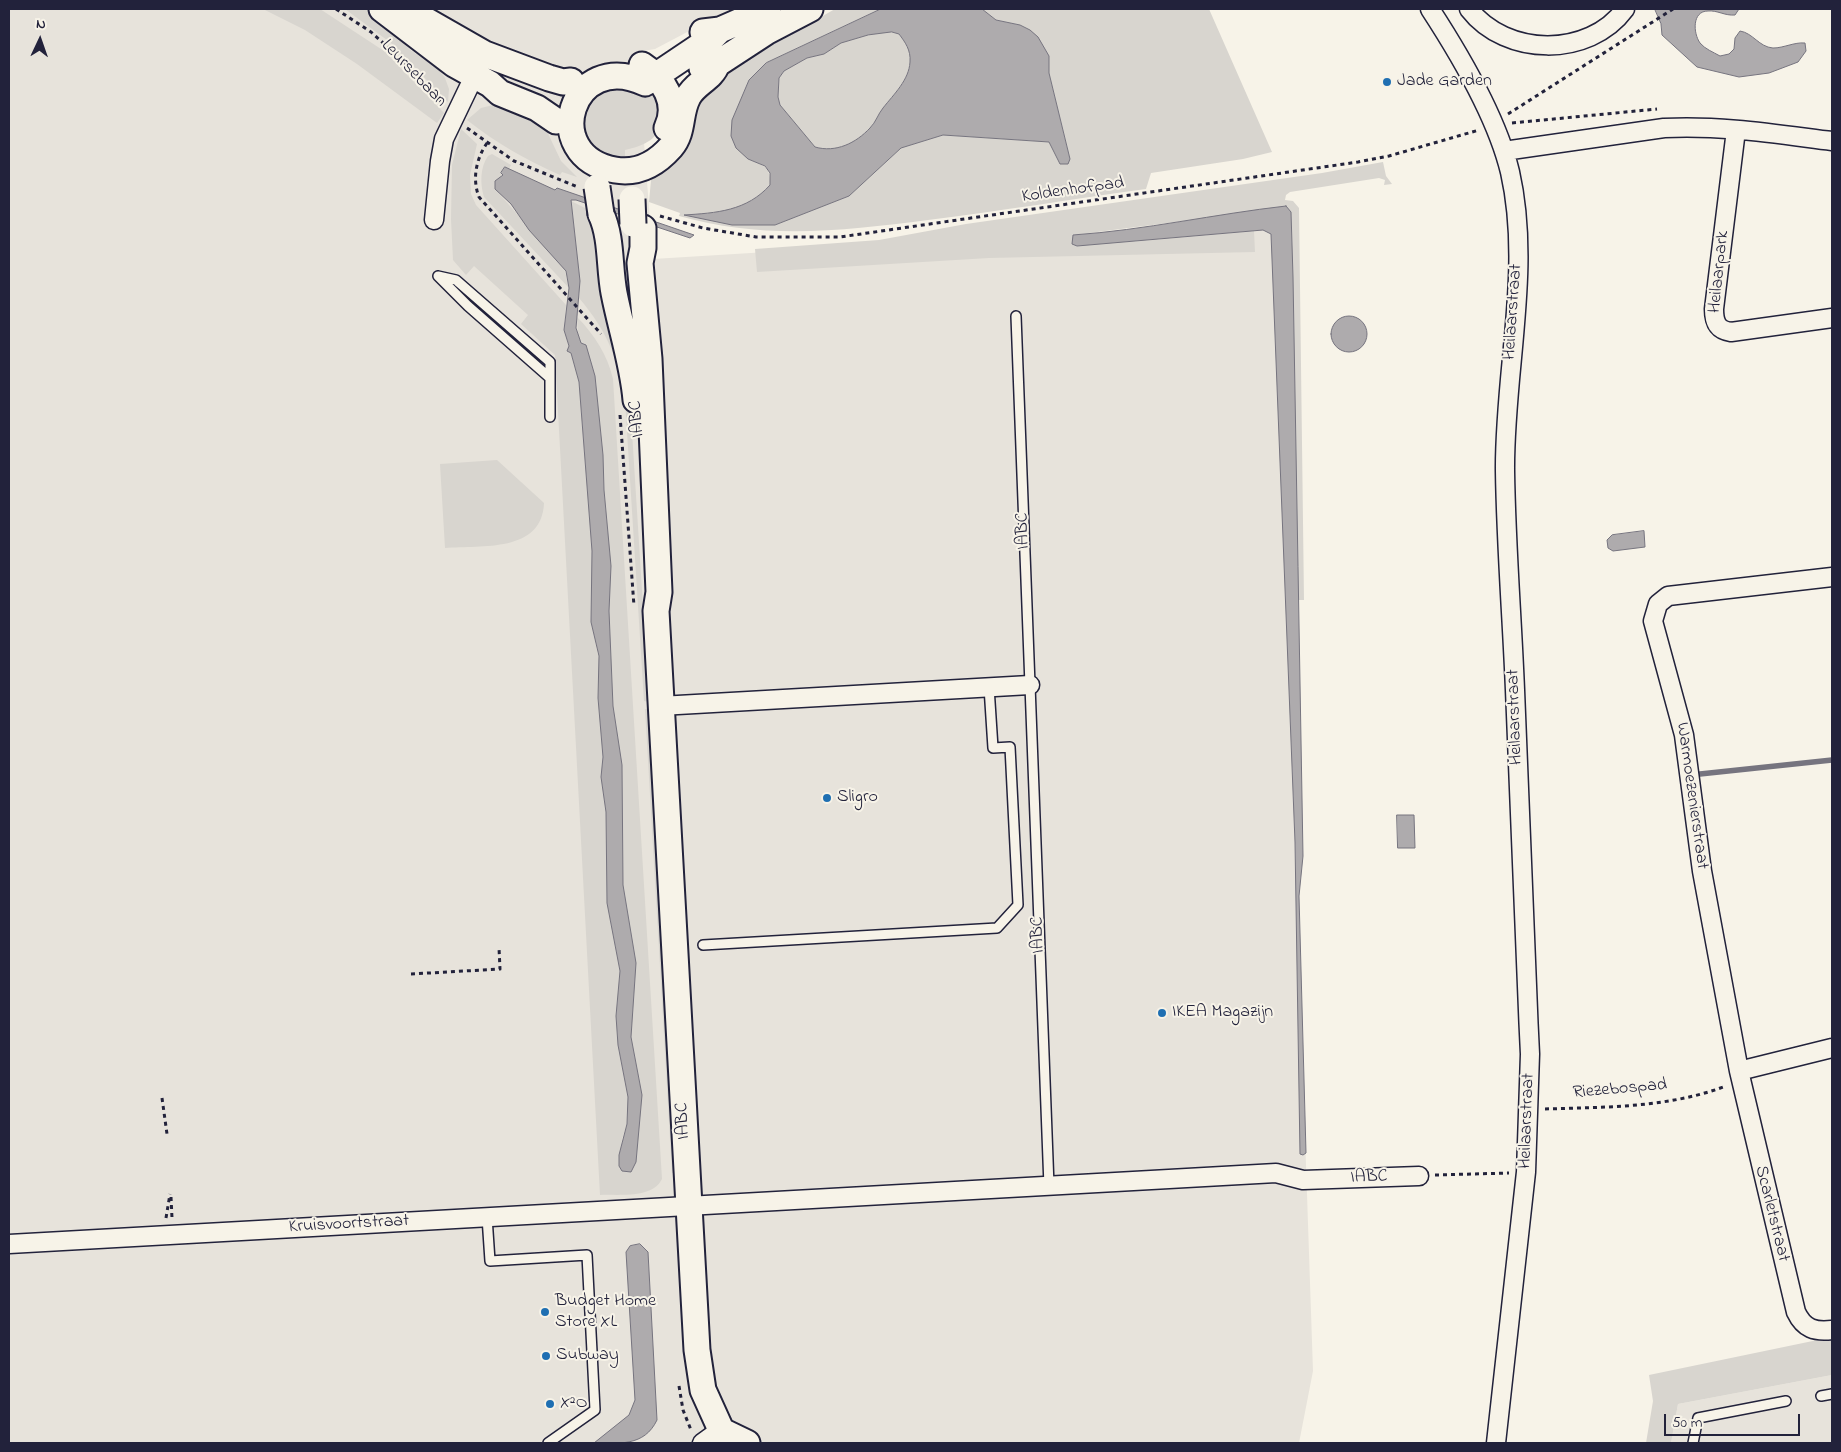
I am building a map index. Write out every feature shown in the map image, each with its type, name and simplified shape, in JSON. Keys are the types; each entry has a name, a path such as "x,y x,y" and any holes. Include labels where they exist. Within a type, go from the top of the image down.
{"street":[{"name":"Leursebaan","path":"382,9 433,50 482,80 504,84 562,112"},
{"path":"406,9 485,54 549,78 563,82 572,81"},
{"path":"562,112 589,84 602,78 627,76 645,83 651,71 705,32 720,30 768,9"},
{"path":"678,99 675,90 708,64 717,64 766,32 810,9"},
{"name":"Heilaarstraat","path":"1430,9 1452,43 1494,125 1504,151 1515,203 1518,254 1505,470 1530,1054 1529,1110 1526,1172 1496,1443"},
{"path":"1469,9 1490,29 1513,39 1537,45 1564,45 1586,40 1601,32 1616,22 1625,9"},
{"path":"434,220 444,139 455,117 482,80 485,54"},
{"path":"615,203 578,148 570,131 562,112 564,91 586,69 601,64 622,61 651,71 678,99"},
{"name":"IABC","path":"656,611 650,594 644,484 634,380 614,292 615,203 637,170 631,156 650,148 664,135 678,99"},
{"path":"1504,151 1664,128 1701,127 1832,141"},
{"name":"Heilaarpark","path":"1736,130 1714,309 1716,324 1723,330 1737,332 1832,318"},
{"name":"IABC","path":"615,203 640,262 649,359 659,592 656,611 660,706 688,1206 700,1377 716,1439 747,1443"},
{"name":"Warmoezenierstraat","path":"1739,1076 1702,871 1687,748 1655,632 1654,615 1662,600 1678,594 1832,577"},
{"path":"660,706 1030,685"},
{"path":"1739,1076 1832,1048"},
{"name":"Scarletstraat","path":"1739,1076 1796,1312 1805,1327 1813,1330 1832,1330"},
{"name":"IABC","path":"688,1206 1276,1173 1303,1180 1419,1176"},
{"name":"Kruisvoortstraat","path":"9,1244 688,1206"}],"lane":[{"path":"438,276 456,280 550,362 550,417"},
{"name":"IABC","path":"1016,316 1049,1186"},
{"path":"703,945 997,928 1018,905 1010,747 993,748 989,688"},
{"path":"487,1217 490,1260 587,1255 595,1410 548,1443"},
{"path":"1821,1396 1832,1394"},
{"path":"1693,1443 1698,1418 1786,1401"}],"path":[{"name":"Leursebaan","path":"336,9 371,32 392,51 455,117 487,143"},
{"path":"1494,125 1511,111 1673,9"},
{"name":"Koldenhofpad","path":"487,143 514,161 615,203 703,228 756,237 840,237 984,218 1358,162 1389,156 1494,125"},
{"path":"487,143 480,154 475,174 479,197 590,321"},
{"path":"411,974 500,969 499,948"},
{"name":"Riezebospad","path":"1529,1110 1652,1104 1708,1093 1739,1076"},
{"path":"162,1098 167,1134"},
{"path":"1419,1176 1526,1172"},
{"path":"170,1194 170,1235"}],"shaded area":[{"path":"9,9 731,9 655,49 637,52 653,259 1274,221 1313,1371 1299,1443 9,1443"},
{"path":"247,9 320,9 384,51 444,113 437,123 357,64 305,30 265,10"},
{"path":"345,9 371,9 376,13 409,49 439,70 445,78 449,89 448,102 391,43"},
{"path":"835,9 881,9 766,63 749,80 744,94 748,159 768,170 770,185 752,200 732,209 687,215 775,225 849,196 901,148 943,135 1049,142 1060,164 1070,159 1049,73 1049,56 1030,30 1020,25 996,20 982,9 1209,9 1272,152 1243,159 1151,173 1146,189 896,224 834,230 772,231 710,224 679,216 680,213 649,202 651,180 694,106 724,72"},
{"path":"881,9 982,9 996,20 1020,25 1038,37 1049,56 1049,73 1070,159 1068,164 1060,164 1049,142 943,135 901,148 849,196 775,225 732,225 684,215 730,209 761,194 770,185 770,173 765,166 748,159 736,148 731,136 732,120 749,80 766,63","holes":["892,32 899,34 909,50 909,69 900,86 881,110 872,126 852,142 838,148 823,149 815,147 780,105 778,97 779,78 784,71 807,58 824,54 841,43 868,35"]},
{"path":"1655,9 1739,9 1735,15 1711,11 1703,12 1697,18 1695,28 1700,43 1720,56 1729,54 1734,49 1735,38 1740,31 1773,48 1805,43 1806,51 1798,62 1769,73 1739,77 1697,67 1662,35 1661,24"},
{"path":"892,32 899,34 910,54 909,69 900,86 881,110 872,126 858,138 838,148 823,149 815,147 780,105 778,97 779,78 784,71 807,58 824,54 841,43 868,35"},
{"path":"655,84 661,118 657,134 640,146 625,150 625,164 611,162 578,135 577,128 594,89"},
{"path":"497,104 543,123 561,161 577,177 562,172 560,175 535,163 500,144 467,120 481,108"},
{"path":"461,129 477,144 470,175 471,194 476,205 566,305 564,330 579,382 592,551 591,622 599,659 598,698 603,757 601,777 606,812 607,903 620,971 616,1016 618,1045 628,1097 627,1124 622,1139 619,1166 622,1171 640,1115 642,1095 631,1037 636,963 623,885 622,765 613,706 609,611 611,566 604,490 603,455 598,420 578,338 577,317 600,346 608,362 613,379 662,1179 651,1190 643,1193 600,1195 555,355 521,324 528,315 474,266 466,275 453,260 451,219 452,165"},
{"path":"492,154 511,165 509,169 505,167 495,189 564,267 569,288 484,197 481,181 482,170 485,160"},
{"path":"1383,162 1386,176 1392,184 1384,185 1385,180 1379,178 1290,192 1286,195 1285,200 1293,201 1299,208 1304,600 1297,600 1291,213 1286,206 1073,235 1130,242 1254,231 1255,252 989,258 757,272 755,249 879,240 966,224 1322,173"},
{"path":"505,167 555,190 557,188 694,235 690,238 576,200 571,200 580,281 576,328 581,343 586,345 595,376 603,455 604,490 611,566 609,611 613,706 622,765 623,885 636,963 631,1037 642,1095 636,1162 631,1172 622,1171 619,1166 619,1155 627,1124 628,1097 618,1045 616,1016 620,971 607,903 606,812 601,777 603,757 598,698 599,656 591,622 592,551 579,382 571,353 567,351 569,346 564,330 569,288 566,271 529,230 511,204 495,189 495,181 503,175 501,173"},
{"path":"571,201 591,211 599,291 630,400 649,702 644,701 625,400 619,371 610,346 597,322 579,298 580,281"},
{"path":"1286,206 1291,212 1293,277 1303,856 1299,896 1306,1153 1303,1155 1300,1154 1295,842 1271,234 1263,230 1077,246 1072,244 1073,235 1100,233"},
{"path":"1349,316 1356,317 1362,321 1366,327 1366,341 1362,347 1356,351 1349,352 1342,351 1336,347 1332,341 1331,334 1332,327 1336,321 1342,317"},
{"path":"497,460 544,503 541,519 533,531 522,538 508,543 492,546 445,548 440,464"},
{"path":"1644,531 1645,547 1613,551 1608,548 1607,540 1612,535"},
{"path":"645,709 650,709 676,1164 674,1173 672,1173"},
{"path":"1397,815 1414,815 1415,848 1398,848"},
{"path":"640,1244 648,1252 657,1420 652,1429 645,1435 630,1442 594,1443 629,1415 635,1400 626,1252 630,1246"},
{"path":"1832,1337 1832,1375 1678,1404 1671,1443 1646,1443 1653,1401 1649,1375"},
{"path":"1832,1375 1832,1443 1671,1443 1678,1404"}],"waterway":[{"path":"1700,774 1832,760"}],"place":[{"name":"Jade Garden","path":"1387,82"},
{"name":"Sligro","path":"827,798"},
{"name":"IKEA Magazijn","path":"1162,1013"},
{"name":"Budget Home Store XL","path":"545,1312"},
{"name":"Subway","path":"546,1356"},
{"name":"X²O","path":"550,1404"}]}
